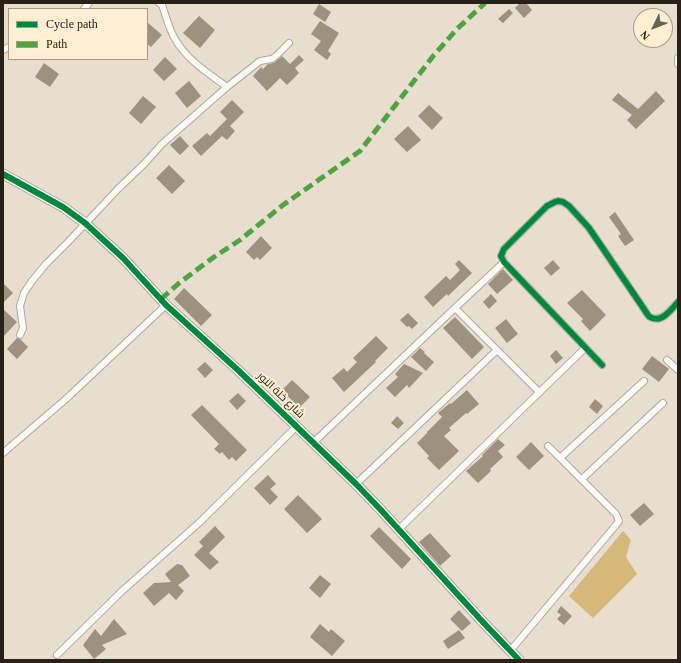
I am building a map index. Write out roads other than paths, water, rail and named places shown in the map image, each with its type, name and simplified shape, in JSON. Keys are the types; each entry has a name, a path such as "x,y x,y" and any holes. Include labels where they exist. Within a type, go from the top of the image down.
{"street":[{"path":"159,3 162,5 170,30 175,40 187,56 227,87"},
{"path":"20,335 23,328 20,306 24,293 46,264 162,144 227,87 260,61 272,59 289,43"},
{"path":"678,58 678,64"},
{"name":"شارع خلة النور","path":"3,174 63,207 85,224 123,258 166,305 239,371 356,484 519,660"},
{"path":"602,365 504,262 501,256 504,249 547,206 558,201 564,202 569,206 589,228 650,317 655,319 660,318 678,302"},
{"path":"314,442 504,262"},
{"path":"3,452 66,399 166,305"},
{"path":"455,308 496,351 539,392"},
{"path":"399,529 585,348"},
{"path":"356,484 496,351"},
{"path":"667,360 678,370"},
{"path":"561,457 644,381"},
{"path":"582,479 663,403"},
{"path":"57,655 122,591 200,522 297,426"},
{"path":"510,650 619,521 616,514 561,457 548,446"}]}
